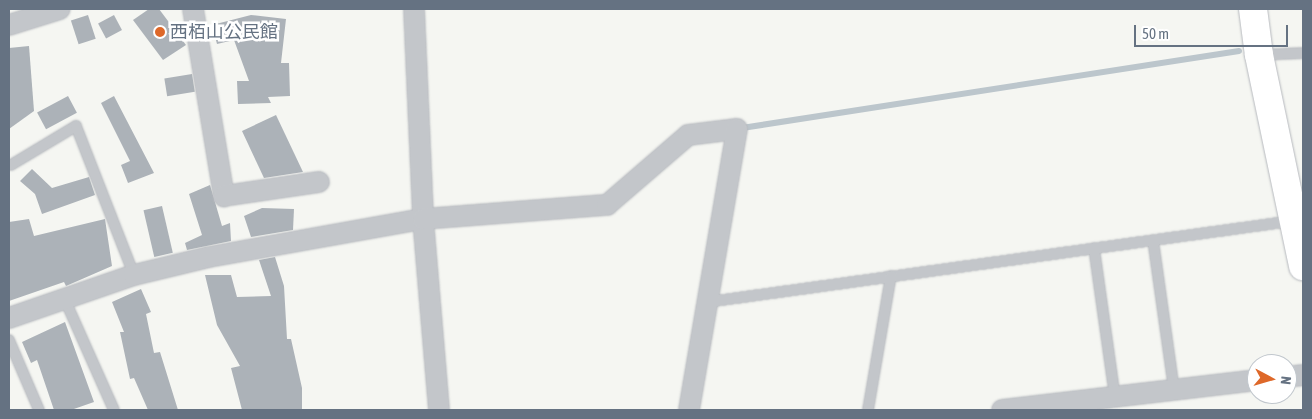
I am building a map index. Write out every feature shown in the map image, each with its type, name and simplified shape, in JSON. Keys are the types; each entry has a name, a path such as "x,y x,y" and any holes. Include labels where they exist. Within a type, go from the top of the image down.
{"main road":[{"path":"1253,9 1259,55 1299,220 1303,266"}],"street":[{"path":"9,25 60,9"},
{"path":"193,9 224,196 319,182"},
{"path":"414,9 422,219 439,410"},
{"path":"9,318 134,275 209,257 422,219 607,205 688,135 736,129 690,410"},
{"path":"1002,410 1247,381"}],"lane":[{"path":"1259,55 1303,53"},
{"path":"11,165 76,126 134,275"},
{"path":"708,302 1299,220"},
{"path":"1154,240 1174,390"},
{"path":"1094,248 1115,397"},
{"path":"868,410 891,276"},
{"path":"65,300 114,410"},
{"path":"9,340 39,410"}],"building":[{"name":"西栢山公民館","path":"149,9 159,9 186,45 163,60 133,20"},
{"path":"88,15 96,39 79,44 71,21"},
{"path":"114,15 122,30 106,38 98,23"},
{"path":"251,15 286,19 281,63 289,63 290,96 268,97 271,103 238,104 237,81 249,81 234,40 217,44 212,25"},
{"path":"29,46 34,111 9,129 9,48"},
{"path":"192,74 195,92 167,96 164,78"},
{"path":"68,96 77,113 46,129 37,112"},
{"path":"114,96 154,173 128,183 121,165 130,161 101,103"},
{"path":"276,115 303,172 264,178 242,131"},
{"path":"32,169 52,188 89,177 95,195 42,214 35,194 20,181"},
{"path":"210,185 222,226 230,223 231,241 187,250 185,243 202,235 189,194"},
{"path":"162,206 173,253 154,257 143,210"},
{"path":"262,208 294,209 293,230 251,237 244,216"},
{"path":"29,219 34,236 105,219 112,266 66,286 64,282 9,301 9,222"},
{"path":"275,257 284,286 287,339 291,339 302,388 302,410 242,410 231,368 240,366 217,325 205,275 231,275 237,297 271,296 259,260"},
{"path":"141,289 151,312 146,314 154,353 160,352 178,410 148,410 134,378 130,379 120,332 124,332 112,302"},
{"path":"65,322 94,402 71,410 54,410 37,360 31,363 22,342"}],"waterway":[{"path":"742,132 742,128 1239,51"}],"place":[{"name":"西栢山公民館","path":"160,32"}]}
